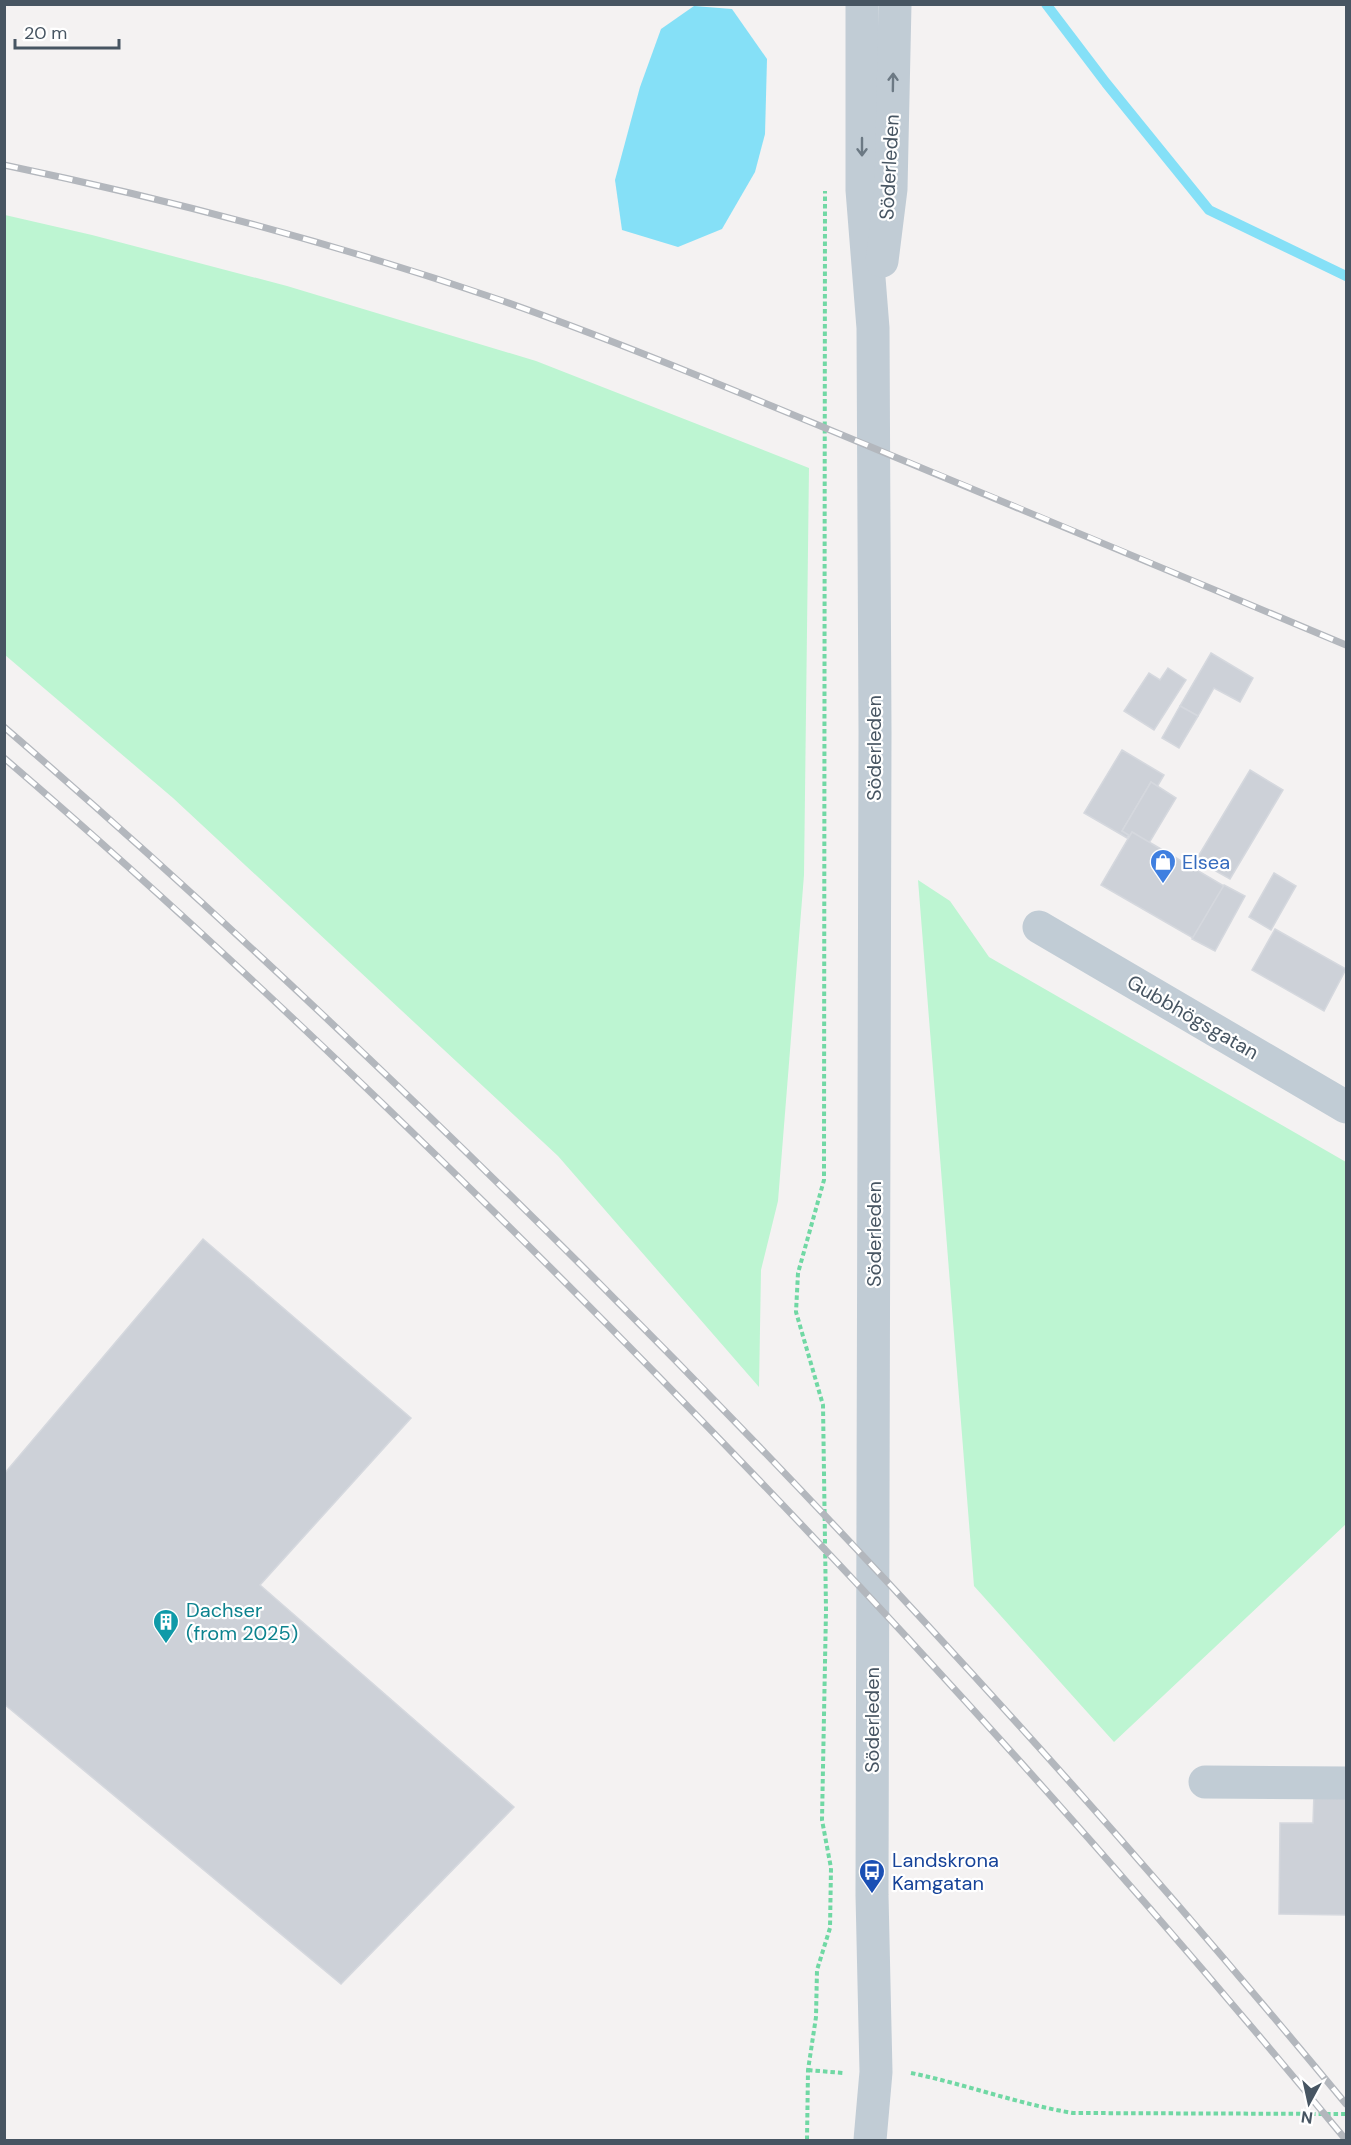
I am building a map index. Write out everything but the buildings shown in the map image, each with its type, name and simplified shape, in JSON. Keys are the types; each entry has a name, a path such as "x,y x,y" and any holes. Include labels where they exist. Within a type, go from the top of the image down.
{"street":[{"name":"Söderleden","path":"862,4 862,190 873,328 875,744 872,1895 876,2072 870,2140"},
{"name":"Söderleden","path":"873,328 891,189 895,4"},
{"name":"Gubbhögsgatan","path":"1039,927 1347,1107"},
{"path":"1205,1782 1347,1783"}],"path":[{"path":"807,2140 808,2070 816,2017 817,1970 831,1928 831,1868 822,1820 826,1610 824,1405 796,1312 798,1273 824,1180 825,181"},
{"path":"808,2070 911,2073 981,2089 1041,2108 1073,2113 1347,2114"}],"green space":[{"path":"5,215 92,235 287,286 536,361 809,468 804,875 778,1201 761,1270 759,1387 558,1156 173,798 5,655"},
{"path":"918,880 950,901 989,957 1346,1162 1346,1524 1114,1742 974,1586"}],"water":[{"path":"694,6 732,9 767,59 765,134 755,172 722,229 678,247 622,230 615,180 640,87 661,29"}],"waterway":[{"path":"1046,4 1106,83 1209,210 1346,276"}],"railway":[{"path":"4,165 130,193 256,225 380,261 503,301 708,380 1346,645"},
{"path":"4,727 227,925 514,1198 684,1369 879,1573 1070,1782 1255,1995 1346,2104"},
{"path":"4,758 189,922 370,1091 601,1318 712,1431 1036,1779 1141,1898 1346,2140"}],"place":[{"name":"Elsea","path":"1163,885"},
{"name":"Dachser (from 2025)","path":"166,1645"},
{"name":"Landskrona Kamgatan","path":"872,1895"}]}
